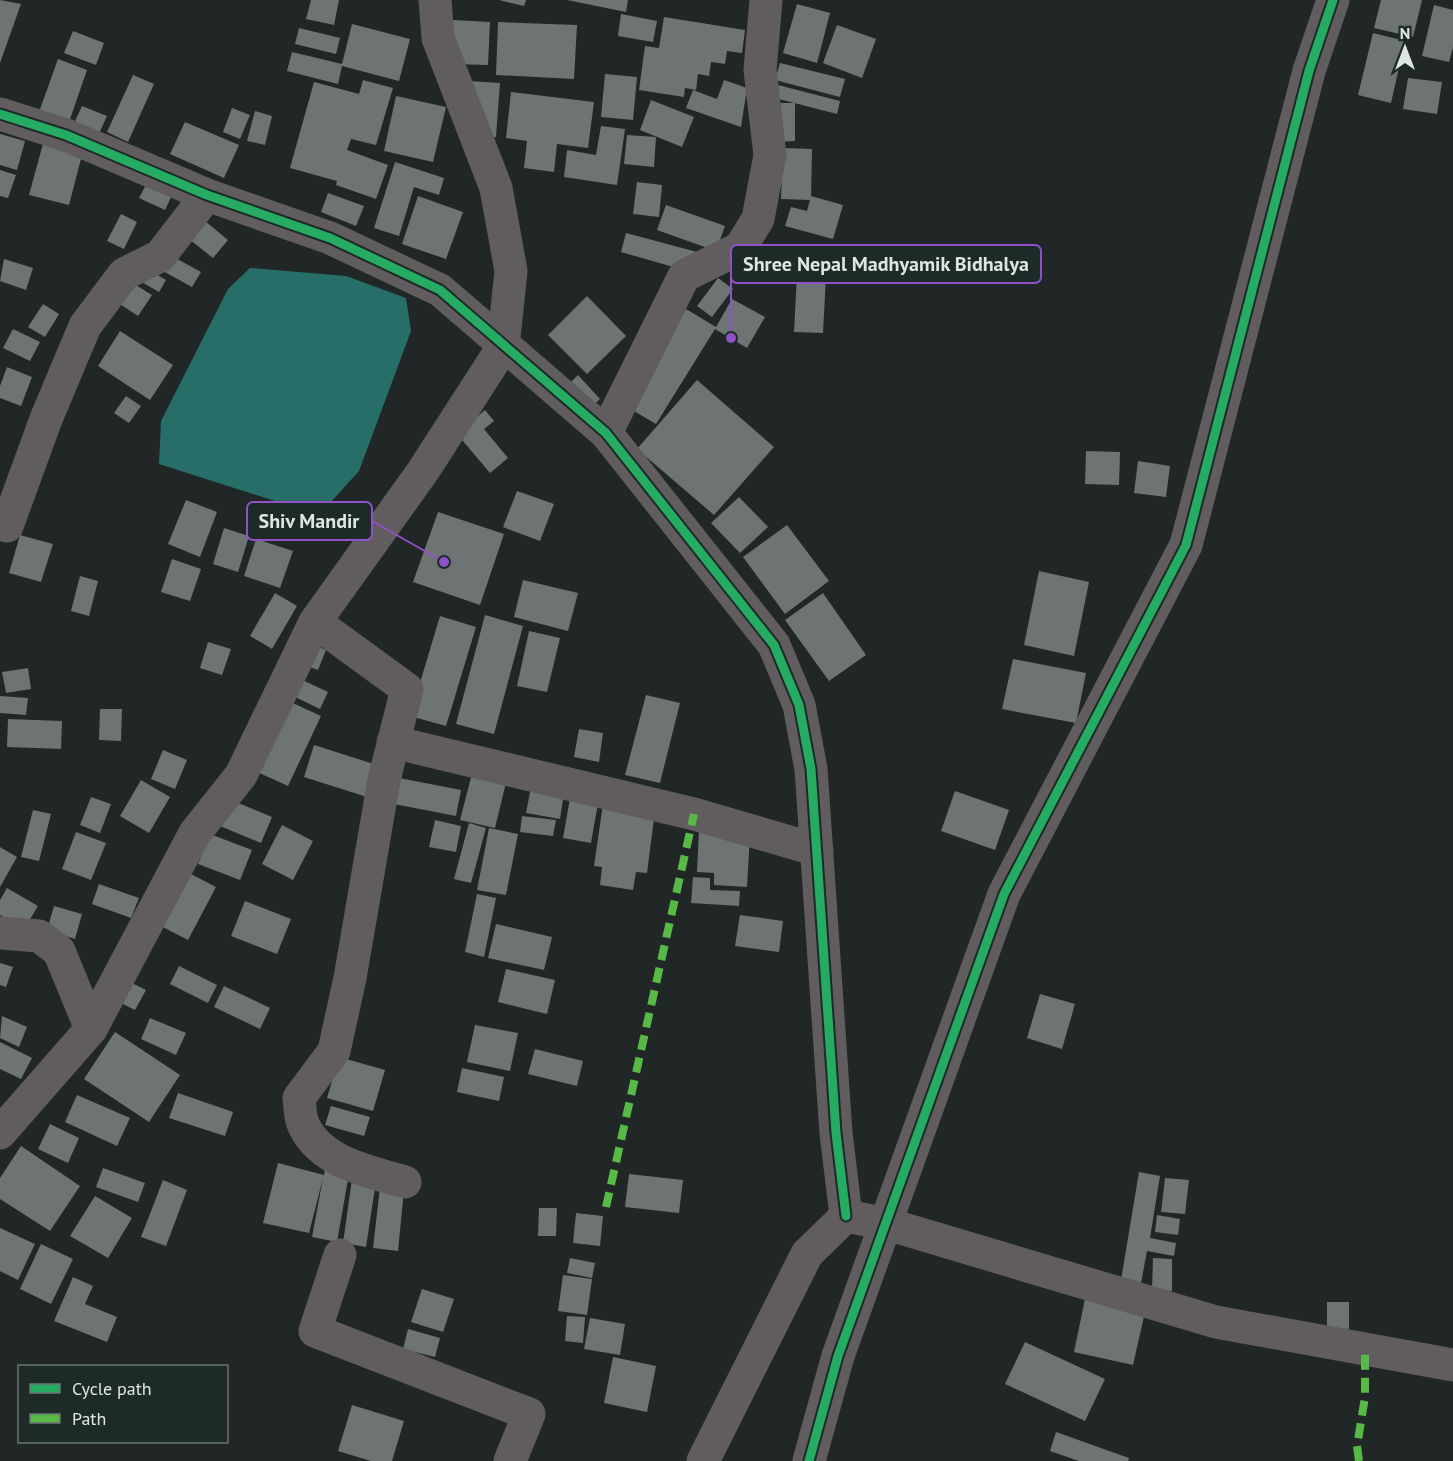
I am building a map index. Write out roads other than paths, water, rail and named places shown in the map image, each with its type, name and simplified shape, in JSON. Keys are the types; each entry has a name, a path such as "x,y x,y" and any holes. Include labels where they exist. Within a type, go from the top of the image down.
{"street":[{"path":"0,1133 91,1029 195,833 241,775 315,622 423,471 503,347 511,271 496,188 438,38 435,0"},
{"path":"606,433 684,276 740,248 758,219 770,155 760,70 766,0"},
{"path":"809,1461 838,1356 1004,894 1186,545 1309,71 1333,0"},
{"path":"0,114 66,135 207,195 330,238 440,290 503,347 606,433 774,645 799,705 810,769 836,1133 846,1216"},
{"path":"7,526 46,419 85,326 124,274 160,256 207,195"},
{"path":"315,622 407,689 393,742 369,860 350,978 334,1052 299,1098 302,1121 316,1144 346,1164 405,1182"},
{"path":"393,742 694,814 817,850"},
{"path":"0,933 39,936 59,951 91,1029"},
{"path":"846,1216 887,1224 1216,1322 1453,1365"},
{"path":"703,1461 807,1254 846,1216"},
{"path":"340,1255 315,1331 529,1414 510,1461"}],"water":[{"path":"250,268 346,276 406,298 411,331 359,471 319,515 159,464 161,421 228,289"}],"place":[{"name":"Shree Nepal Madhyamik Bidhalya","path":"731,338"},
{"name":"Shiv Mandir","path":"444,562"}]}
